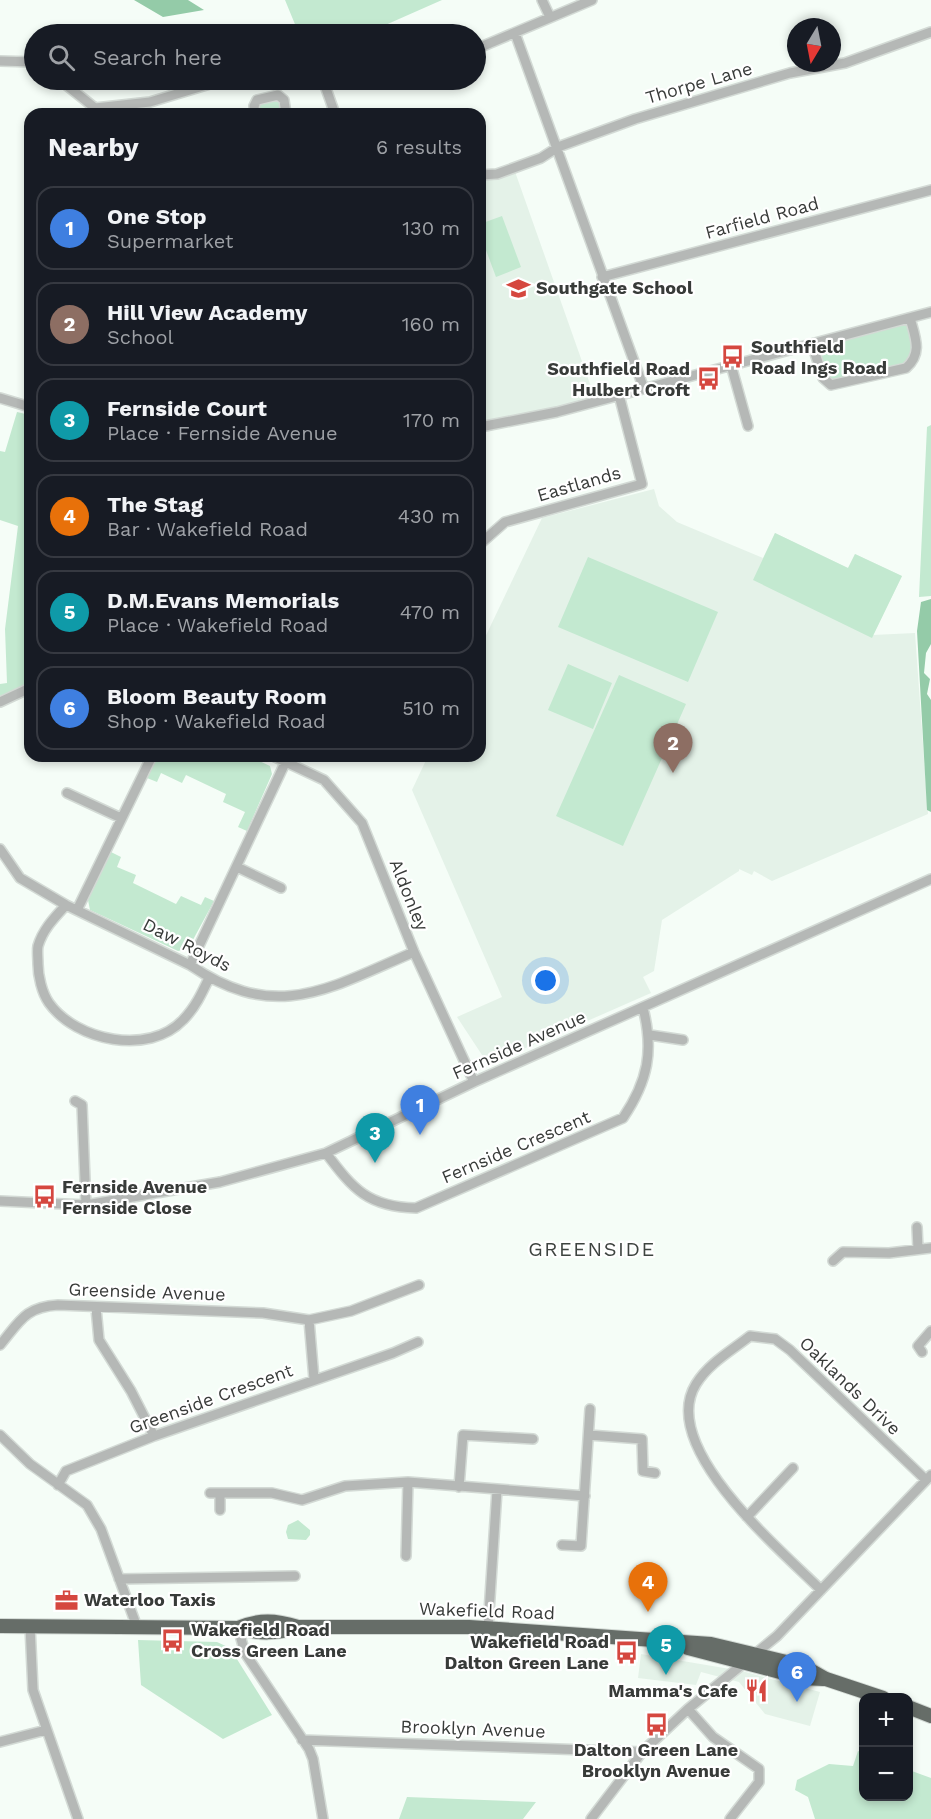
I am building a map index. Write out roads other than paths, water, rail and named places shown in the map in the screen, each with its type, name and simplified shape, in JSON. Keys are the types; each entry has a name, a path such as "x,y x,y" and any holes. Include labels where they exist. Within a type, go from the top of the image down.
{"highway":[{"name":"Wakefield Road","path":"0,1626 238,1628 256,1621 278,1621 298,1627 488,1628 599,1635 675,1643 711,1644 803,1666 825,1679 868,1693"},
{"name":"Wakefield Road","path":"675,1643 803,1678 825,1679"},
{"path":"913,1709 931,1716"}],"street":[{"path":"542,0 550,17"},
{"path":"486,45 592,0"},
{"name":"Thorpe Lane","path":"486,175 497,174 541,158 558,147 635,119 725,95 790,73 845,63 931,32"},
{"path":"515,33 644,389"},
{"path":"0,61 24,62"},
{"path":"72,90 95,108 150,102 190,90"},
{"path":"327,90 333,108"},
{"path":"254,108 257,100 278,95 284,100 285,108"},
{"name":"Farfield Road","path":"602,277 931,190"},
{"path":"486,426 644,389 931,312"},
{"path":"812,344 823,378 831,385 906,368 915,360 918,349 910,318"},
{"path":"731,365 748,426"},
{"name":"Eastlands","path":"486,539 505,522 642,484 619,395"},
{"path":"0,398 24,404"},
{"path":"0,702 24,691"},
{"path":"78,908 149,762"},
{"path":"190,965 286,762"},
{"name":"Aldonley","path":"288,762 324,780 362,823 414,952 474,1082"},
{"path":"67,793 121,818"},
{"name":"Daw Royds","path":"0,849 20,878 66,905 78,908 190,965 209,978 262,997 314,994 414,952"},
{"path":"237,867 281,888"},
{"name":"Fernside Avenue","path":"0,1201 86,1205 220,1182 326,1153 474,1082 643,1008 823,925 931,879"},
{"path":"66,905 49,923 38,947 38,975 49,1003 68,1020 105,1039 130,1042 158,1036 182,1022 197,1002 209,978"},
{"name":"Fernside Crescent","path":"326,1153 351,1186 390,1208 416,1208 623,1118 639,1095 646,1073 650,1035 643,1008"},
{"path":"650,1035 683,1040"},
{"path":"75,1101 82,1106 86,1205"},
{"path":"916,1227 918,1249"},
{"path":"833,1261 843,1252 889,1253 931,1248"},
{"name":"Greenside Avenue","path":"0,1345 27,1314 39,1306 262,1313 309,1320 351,1311 419,1285"},
{"path":"96,1308 99,1340 132,1391 154,1436"},
{"path":"309,1320 314,1379"},
{"path":"922,1352 918,1346 931,1331"},
{"name":"Oaklands Drive","path":"821,1590 747,1516 720,1486 703,1459 692,1433 688,1407 695,1386 710,1365 750,1336 775,1339 790,1350 928,1478"},
{"name":"Greenside Crescent","path":"58,1485 66,1471 154,1436 383,1357 418,1342"},
{"path":"562,1545 581,1545 590,1409"},
{"path":"0,1435 30,1464 87,1505 101,1529 137,1628"},
{"path":"459,1487 463,1435 533,1439"},
{"path":"589,1435 642,1439 643,1472 655,1473"},
{"path":"747,1516 793,1468"},
{"path":"591,1819 642,1752 688,1709 756,1654 928,1478"},
{"path":"210,1493 272,1493 302,1500 345,1486 408,1482 497,1491 585,1496"},
{"path":"406,1556 408,1482"},
{"path":"488,1628 497,1491"},
{"path":"220,1493 220,1510"},
{"path":"119,1579 295,1576"},
{"path":"30,1626 33,1690 45,1730 78,1819"},
{"path":"238,1628 245,1653 303,1740 313,1759 323,1819"},
{"path":"688,1709 713,1737 759,1769 759,1782 730,1819"},
{"path":"0,1742 45,1730"},
{"name":"Brooklyn Avenue","path":"303,1740 642,1752"}],"place":[{"name":"Southgate School","path":"518,288"},
{"name":"Southfield Road Ings Road","path":"733,357"},
{"name":"Southfield Road Hulbert Croft","path":"708,379"},
{"name":"Hill View Academy","path":"673,773"},
{"name":"One Stop","path":"420,1135"},
{"name":"Fernside Court","path":"375,1163"},
{"name":"Fernside Avenue Fernside Close","path":"44,1197"},
{"name":"Waterloo Taxis","path":"66,1600"},
{"name":"The Stag","path":"648,1612"},
{"name":"Wakefield Road Cross Green Lane","path":"173,1640"},
{"name":"Wakefield Road Dalton Green Lane","path":"627,1652"},
{"name":"D.M.Evans Memorials","path":"666,1675"},
{"name":"Mamma's Cafe","path":"756,1691"},
{"name":"Bloom Beauty Room","path":"797,1702"},
{"name":"Dalton Green Lane Brooklyn Avenue","path":"656,1724"}],"district":[{"name":"GREENSIDE","path":"592,1249"}]}
